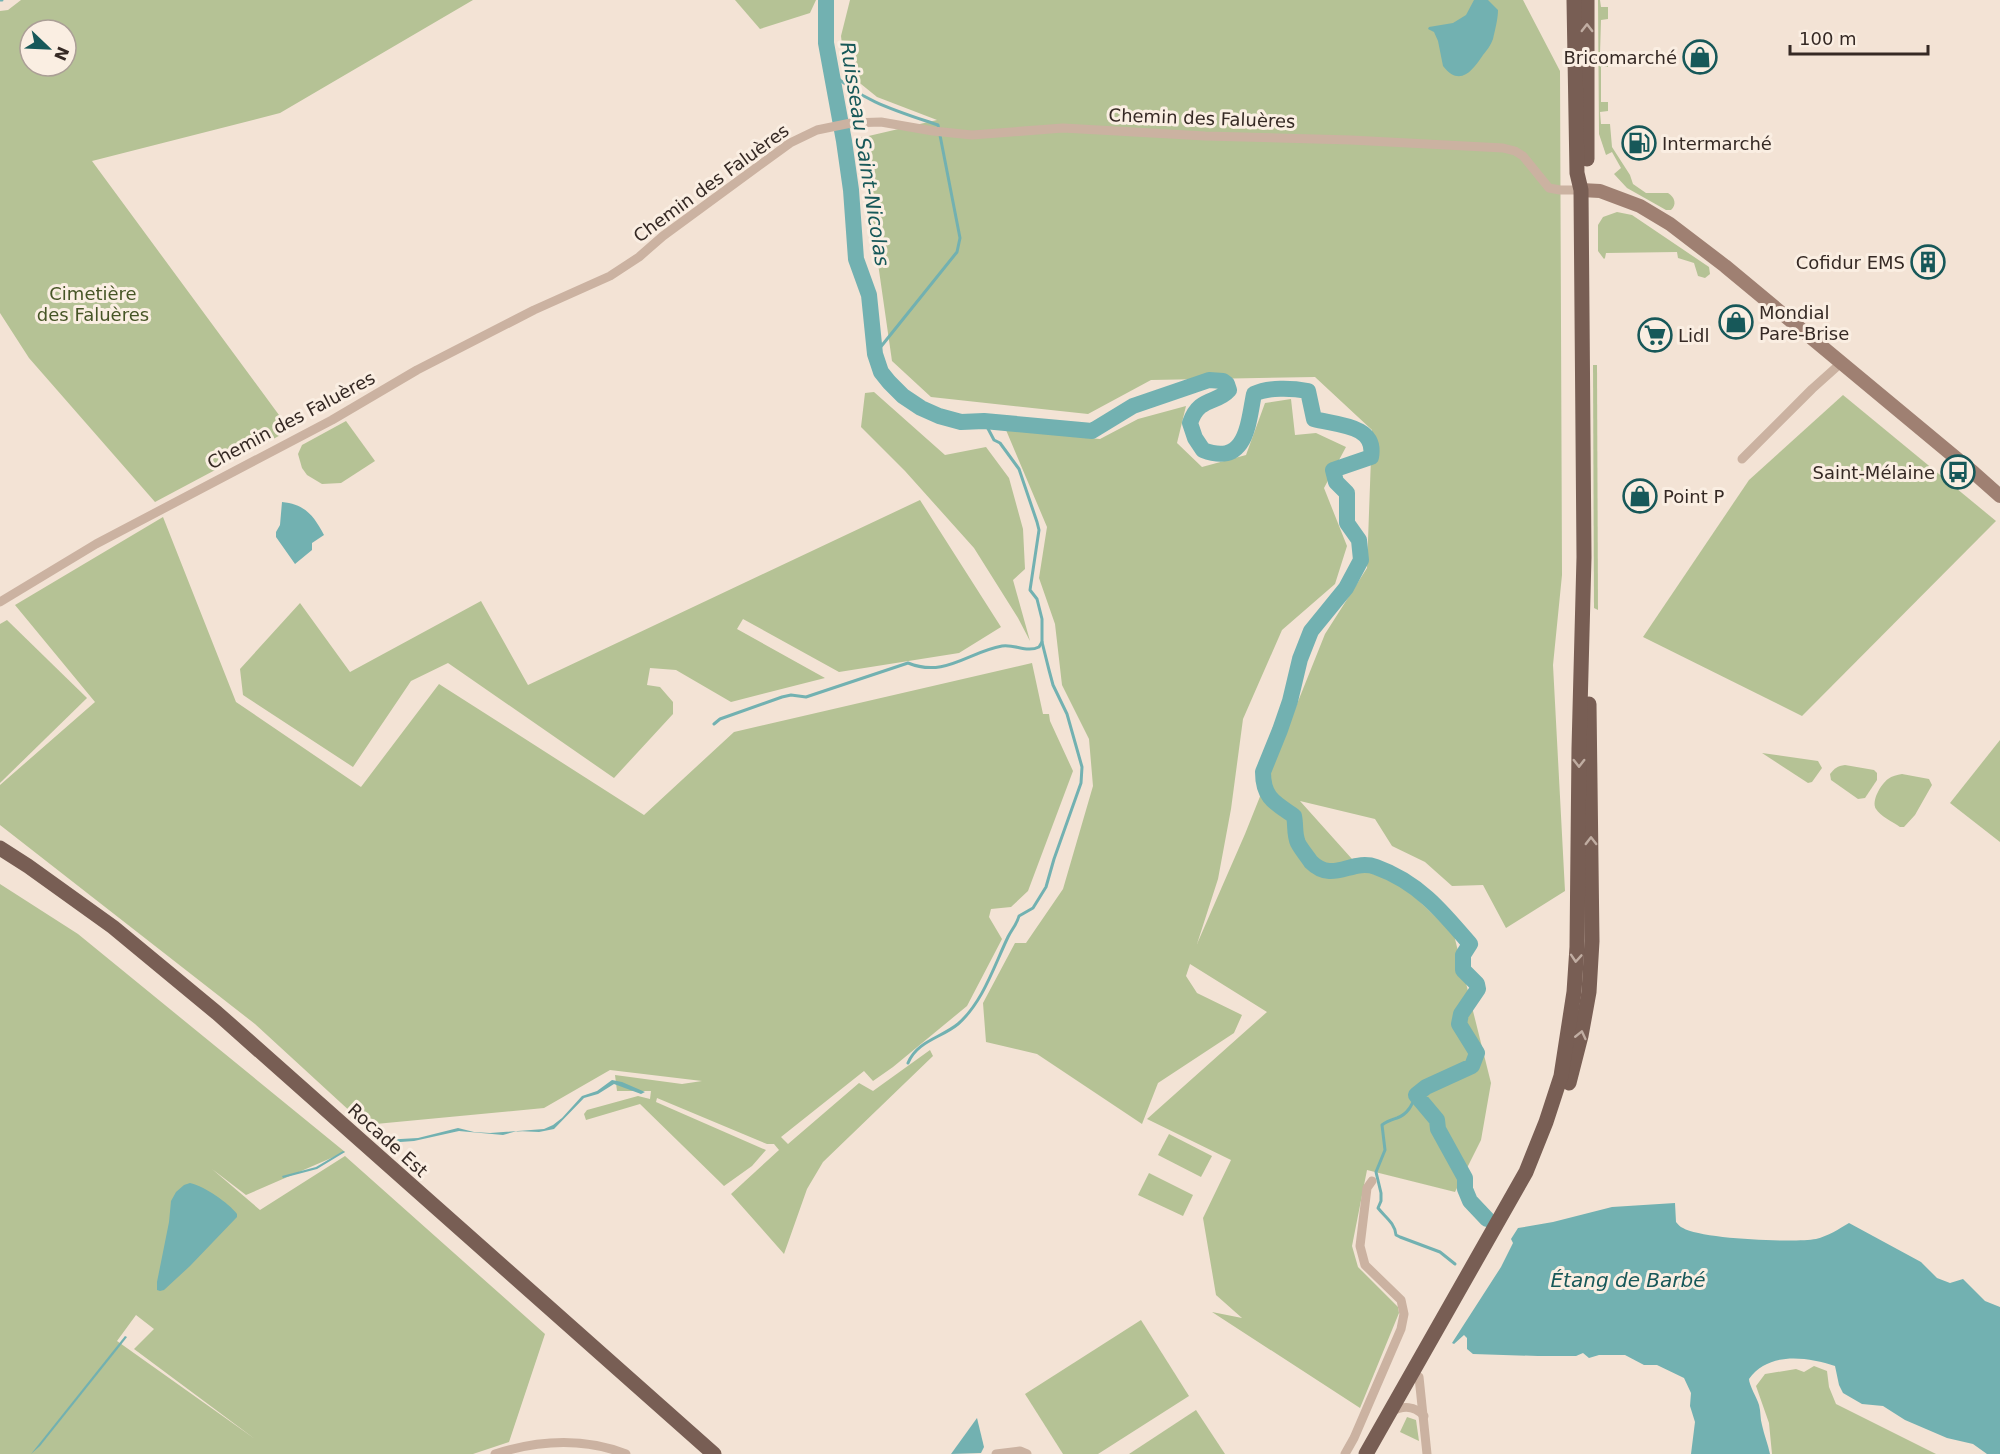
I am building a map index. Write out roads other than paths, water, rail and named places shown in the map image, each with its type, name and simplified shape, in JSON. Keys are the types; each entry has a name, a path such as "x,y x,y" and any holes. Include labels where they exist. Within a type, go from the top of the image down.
{"main road":[{"path":"1366,1454 1419,1377 1537,1168 1554,1128 1581,1036 1589,992 1592,941 1591,749 1584,557 1581,190 1577,173 1574,0"},
{"path":"1581,190 1587,174 1587,0"},
{"path":"1581,190 1600,191 1640,206 1670,224 1725,266 2000,496"},
{"path":"1375,1454 1394,1411 1514,1195 1546,1122 1561,1076 1574,992 1577,947 1584,557"},
{"name":"Rocade Est","path":"0,850 28,866 114,927 208,1006 714,1454"}],"street":[{"name":"Chemin des Faluères","path":"0,602 105,539 332,420 417,370 534,310 610,276 639,257 663,236 790,142 817,130 851,123 881,122 972,135 1064,128 1503,148 1523,156 1549,188 1581,190"},
{"path":"1742,459 1841,363"},
{"path":"1345,1454 1401,1329 1404,1314 1401,1300 1365,1265 1360,1246 1367,1188 1372,1180"},
{"path":"1419,1377 1427,1454"},
{"path":"1394,1411 1413,1408 1424,1416"},
{"path":"495,1454 514,1448 562,1441 589,1444 626,1454"},
{"path":"996,1454 1020,1451 1027,1454"}],"water":[{"path":"1474,0 1488,0 1498,10 1493,39 1470,71 1455,76 1443,66 1438,41 1434,32 1428,29 1453,23 1466,15"},
{"path":"282,502 303,508 324,535 312,543 312,550 295,564 276,537 280,525"},
{"path":"612,1080 645,1092 641,1094 614,1084 598,1094 584,1098 554,1129 539,1132 517,1131 544,1129 553,1125 582,1096 597,1091"},
{"path":"458,1128 490,1133 517,1131 503,1135 459,1131 414,1141 386,1143 383,1140 418,1138"},
{"path":"343,1151 345,1152 317,1169 283,1178 282,1176 316,1167"},
{"path":"190,1183 209,1191 222,1200 237,1214 237,1217 190,1266 160,1291 157,1290 157,1282 171,1201 176,1192"},
{"name":"Étang de Barbé","path":"1675,1203 1676,1222 1681,1227 1708,1235 1769,1240 1816,1239 1849,1223 1921,1262 1937,1278 1950,1283 1963,1279 1985,1301 2000,1307 2000,1454 1987,1454 1973,1444 1947,1438 1905,1420 1883,1406 1862,1404 1843,1393 1835,1366 1813,1360 1789,1359 1767,1364 1749,1379 1759,1405 1761,1423 1770,1454 1691,1454 1695,1422 1690,1406 1691,1393 1684,1378 1657,1365 1644,1365 1625,1355 1599,1355 1589,1358 1583,1353 1576,1356 1473,1354 1467,1349 1467,1338 1464,1335 1454,1344 1452,1343 1501,1267 1513,1243 1511,1239 1518,1228 1612,1207"},
{"path":"125,1336 127,1337 120,1346 40,1446 31,1454"},
{"path":"977,1418 984,1447 981,1453 951,1454"}],"waterway":[{"name":"Ruisseau Saint-Nicolas","path":"826,0 826,43 851,190 856,259 869,295 875,354 881,372 903,396 921,408 961,422 984,421 1092,431 1133,406 1209,380 1223,381 1229,390 1198,408 1190,423 1195,438 1203,450 1218,454 1229,452 1237,447 1247,429 1254,394 1273,389 1308,391 1314,419 1353,428 1368,438 1371,457 1333,470 1336,482 1347,493 1347,523 1359,540 1361,560 1346,588 1311,631 1300,659 1290,701 1263,772 1265,788 1271,799 1294,816 1298,843 1311,862 1327,871 1367,865 1391,873 1417,889 1470,944 1463,955 1463,970 1477,984 1478,989 1461,1014 1459,1024 1477,1053 1472,1066 1426,1087 1416,1095 1437,1120 1438,1129 1465,1178 1465,1189 1470,1201 1487,1219"},
{"path":"831,72 842,82 868,98 938,125 960,238 957,252 875,354"},
{"path":"908,1063 923,1045 958,1024 981,994 1019,916 1033,908 1046,887 1081,783 1082,767 1067,714 1053,685 1042,642 1042,619 1037,599 1030,590 1039,530 1037,522 1019,469 1000,443 994,440 984,421"},
{"path":"714,724 720,719 782,697 791,695 806,697 908,663 934,668 1002,646 1034,649 1042,642"},
{"path":"1416,1095 1407,1112 1382,1125 1385,1150 1376,1172 1381,1193 1378,1208 1392,1224 1396,1235 1440,1252 1455,1264"}],"place":[{"name":"Bricomarché","path":"1700,57"},
{"name":"Intermarché","path":"1639,143"},
{"name":"Cofidur EMS","path":"1928,262"},
{"name":"Mondial Pare-Brise","path":"1736,322"},
{"name":"Lidl","path":"1655,335"},
{"name":"Saint-Mélaine","path":"1958,472"},
{"name":"Point P","path":"1640,496"}],"park label":[{"name":"Cimetière des Faluères","path":"93,303"}]}
